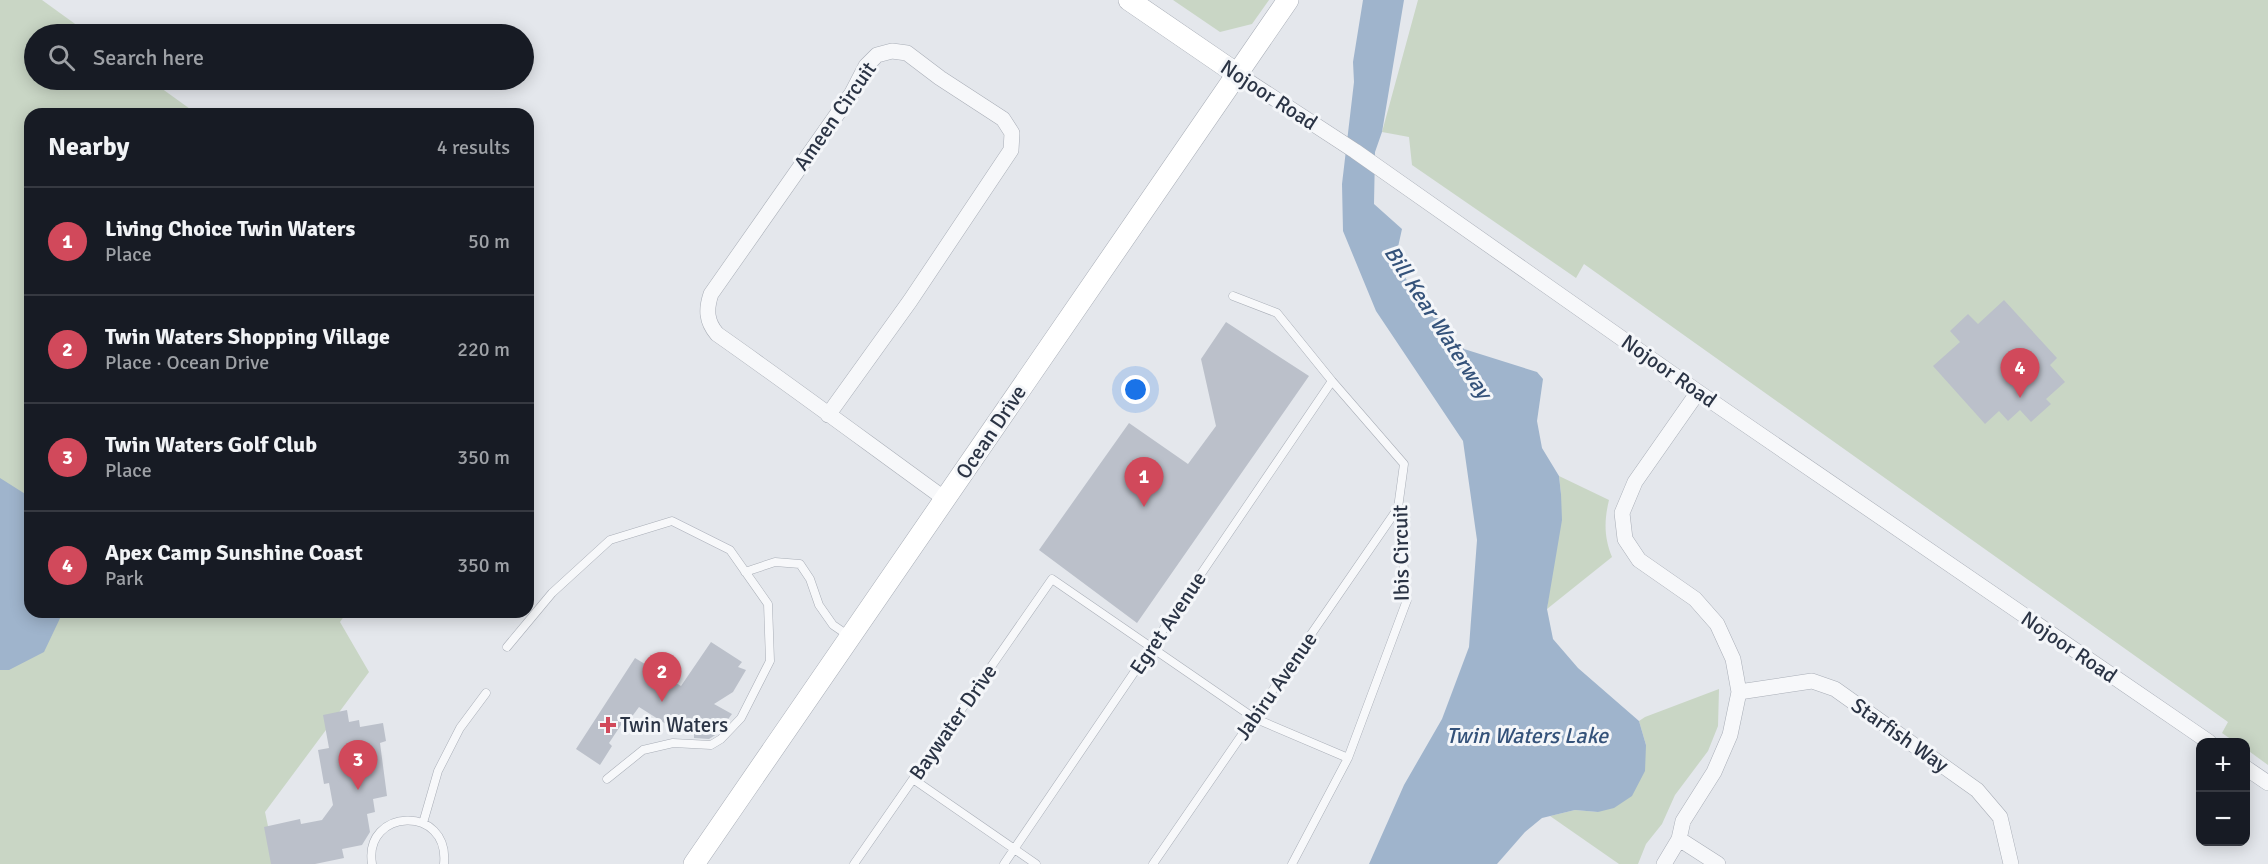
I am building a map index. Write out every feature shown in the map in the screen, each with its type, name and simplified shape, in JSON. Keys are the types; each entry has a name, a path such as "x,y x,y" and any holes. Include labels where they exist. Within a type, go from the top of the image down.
{"street":[{"name":"Nojoor Road","path":"1129,0 1384,170 1698,392 2203,738"},
{"name":"Ocean Drive","path":"694,864 1288,0"},
{"name":"Ameen Circuit","path":"828,415 910,301 1011,150 1012,133 1003,119 940,78 913,57 900,51 878,55 866,66 852,93 711,294 708,304 708,320 717,334 790,385 828,415 945,499"},
{"path":"1664,864 1679,839 1683,821 1714,772 1730,735 1739,692 1733,658 1717,624 1695,599 1639,560 1625,539 1622,513 1635,482 1698,392"},
{"name":"Starfish Way","path":"1739,692 1812,681 1835,689 1977,790 2000,818 2011,864"},
{"path":"2250,771 2268,783"},
{"path":"1679,839 1718,864"}],"lane":[{"name":"Ibis Circuit","path":"1233,296 1277,313 1404,464 1398,508 1407,600 1348,758 1292,864"},
{"name":"Egret Avenue","path":"1004,864 1332,381"},
{"name":"Jabiru Avenue","path":"1153,864 1398,508"},
{"path":"534,615 552,593 609,540 672,521 730,550 768,604 770,661 741,718 721,739 711,745 673,743 643,750 608,779"},
{"path":"745,572 775,562 800,564 810,579 819,605 833,625 850,637"},
{"name":"Baywater Drive","path":"854,864 1052,579 1151,647"},
{"path":"507,647 531,618"},
{"path":"1151,647 1254,718 1348,758"},
{"path":"423,823 438,771 460,728 486,693"},
{"path":"913,780 1036,864"},
{"path":"372,864 371,851 374,842 386,827 404,820 423,823 431,828 442,843 444,864"}],"green space":[{"path":"0,0 42,0 75,24 24,24 24,90 164,90 189,108 24,108 24,618 343,618 340,622 369,672 265,812 276,864 0,864"},
{"path":"1173,0 1269,0 1252,24 1220,32"},
{"path":"1418,0 2268,0 2268,765 2250,752 2250,738 2229,738 2222,733 2228,722 1584,264 1576,278 1412,165 1409,137 1382,132"},
{"path":"1559,476 1609,500 1606,529 1607,543 1612,557 1547,609 1561,494"},
{"path":"1719,689 1718,726 1708,751 1675,795 1662,824 1646,844 1638,864 1619,864 1550,816 1575,810 1598,812 1646,745 1639,721"}],"water":[{"name":"Twin Waters Lake","path":"1363,0 1404,0 1382,132 1375,152 1374,204 1402,229 1396,256 1406,279 1464,349 1537,372 1543,379 1537,421 1542,448 1559,476 1562,520 1547,609 1553,639 1578,668 1639,721 1646,745 1645,771 1632,796 1614,808 1598,812 1575,810 1542,818 1525,832 1497,864 1369,864 1404,785 1442,719 1469,647 1477,540 1463,441 1376,311 1343,231 1342,184 1354,82 1353,62"},
{"path":"0,478 24,493 24,618 60,618 44,652 9,670 0,670"}],"building":[{"path":"2004,300 2057,358 2050,365 2065,382 2046,399 2051,404 2031,422 2020,410 2008,421 1999,411 1985,424 1933,366 1960,342 1950,331 1968,314 1978,324"},
{"path":"1226,322 1309,376 1137,623 1039,550 1129,423 1188,464 1216,426 1201,359"},
{"path":"711,642 742,662 738,667 746,670 733,692 714,704 732,714 717,734 709,739 694,738 694,726 674,714 666,724 639,707 625,726 621,725 609,743 612,746 600,765 576,749 635,658 681,686"},
{"path":"347,710 349,722 359,720 360,727 383,723 386,741 380,743 387,796 373,799 375,812 367,814 370,832 362,845 342,849 344,858 315,864 271,864 264,827 300,819 301,824 322,820 333,805 329,783 324,784 318,750 329,748 323,715"}],"place":[{"name":"Apex Camp Sunshine Coast","path":"2020,398"},
{"name":"Living Choice Twin Waters","path":"1144,507"},
{"name":"Twin Waters Shopping Village","path":"662,702"},
{"name":"Twin Waters","path":"608,725"},
{"name":"Twin Waters Golf Club","path":"358,790"}],"water label":[{"name":"Bill Kear Waterway","path":"1438,322"}]}
